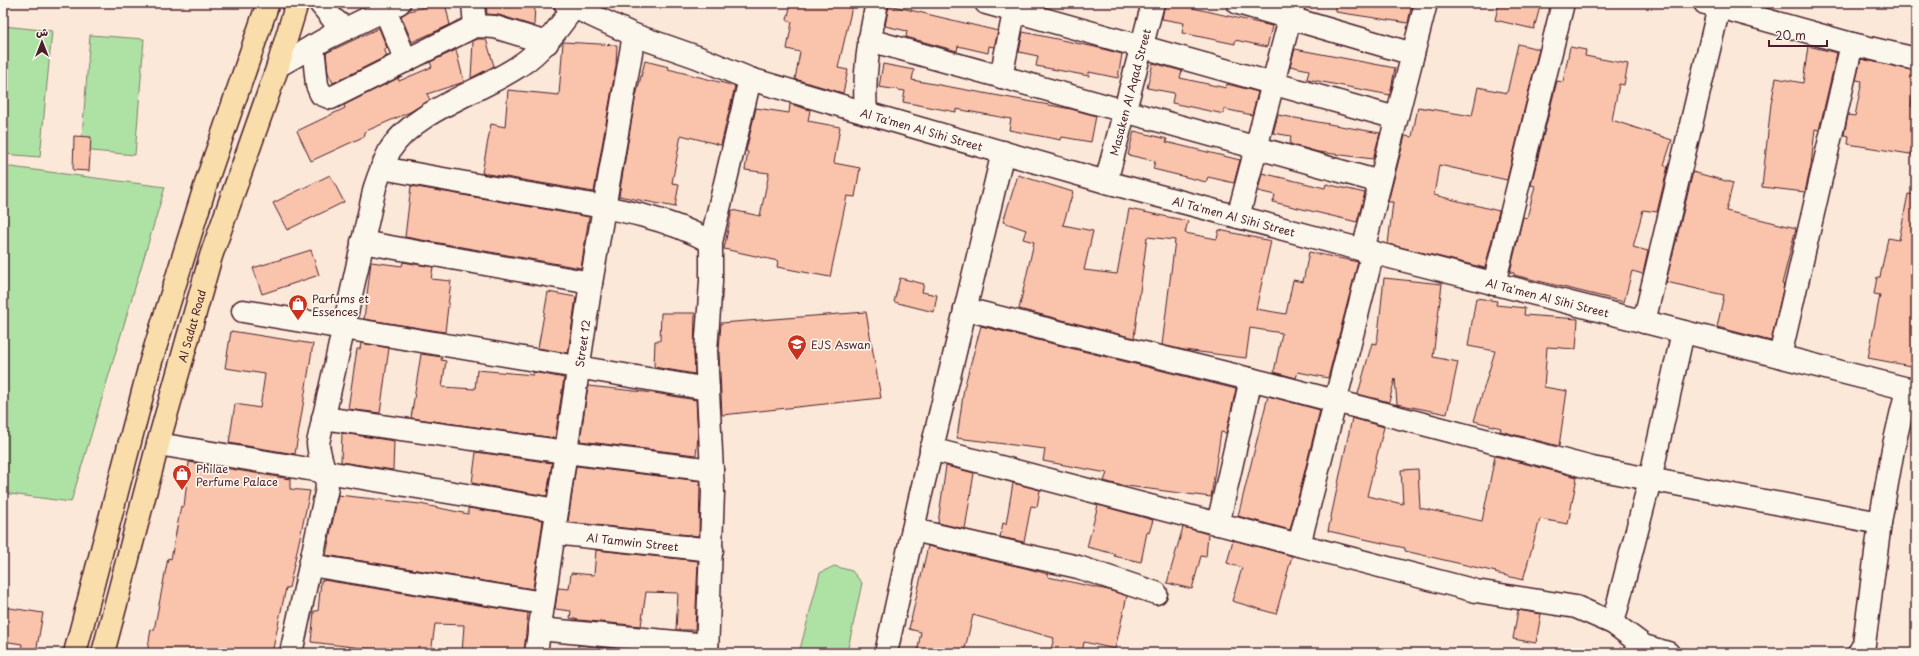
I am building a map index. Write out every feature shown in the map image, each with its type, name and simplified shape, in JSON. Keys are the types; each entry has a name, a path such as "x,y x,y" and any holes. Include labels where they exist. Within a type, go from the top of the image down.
{"main road":[{"path":"75,653 151,361 209,174 268,3"},
{"name":"Al Sadat Road","path":"103,653 158,444 211,256 278,66 297,3"}],"street":[{"path":"320,3 333,18 346,29"},
{"path":"473,3 476,26"},
{"path":"866,113 864,76 869,40 877,3"},
{"path":"986,3 1015,7 1142,47 1396,118"},
{"name":"Masaken Al Aqad Street","path":"1106,182 1153,3"},
{"path":"1238,3 1292,11 1413,54"},
{"path":"1299,545 1336,401 1368,251 1380,182 1426,3"},
{"path":"1494,284 1563,3"},
{"path":"295,652 310,565 327,488 326,473 318,456 318,444 362,242 375,187 382,168 391,150 404,133 433,112 519,67 547,43 569,5"},
{"name":"Al Ta'men Al Sihi Street","path":"569,5 634,35 697,57 750,78 1106,182 1494,284 1912,390"},
{"path":"1644,322 1715,5 1852,44 1916,59"},
{"path":"278,66 312,46 392,7 406,61"},
{"path":"1001,77 1015,7"},
{"path":"1238,217 1292,11"},
{"path":"312,46 317,85 321,94 331,98 476,26 495,27 547,43"},
{"name":"Street 12","path":"536,653 591,283 634,35"},
{"path":"869,40 1380,182"},
{"path":"1780,356 1852,44"},
{"path":"540,629 707,649 712,550 712,470 706,352 711,282 711,242 750,78"},
{"path":"886,653 931,449 1003,152"},
{"path":"382,168 604,207 655,219 692,232 711,242"},
{"path":"362,242 591,283"},
{"path":"965,309 1251,379 1592,468 1880,523"},
{"path":"243,311 578,369 708,389"},
{"path":"1613,622 1650,480 1683,332"},
{"path":"1218,524 1251,379"},
{"path":"1859,653 1864,644 1880,523 1892,449 1912,390"},
{"path":"324,418 566,452 712,470"},
{"path":"158,444 557,510"},
{"path":"931,449 1476,591 1576,607 1613,622 1644,646 1668,653"},
{"path":"913,530 1078,567 1156,592"},
{"name":"Al Tamwin Street","path":"554,534 712,550"},
{"path":"310,565 543,603"}],"green space":[{"path":"3,26 52,31 40,157 3,154"},
{"path":"90,35 144,39 135,155 81,150"},
{"path":"3,166 165,187 71,502 3,493"},
{"path":"834,566 852,571 862,583 847,653 799,653 820,573"}],"building":[{"path":"445,3 450,25 412,42 401,16 409,11"},
{"path":"486,3 535,3 534,26 499,15 487,14"},
{"path":"791,3 834,3 852,7 838,68 848,70 843,93 795,79 800,52 787,49 792,22 787,20"},
{"path":"1165,3 1194,3 1193,8 1272,26 1267,47 1235,40 1235,44 1182,33 1184,23 1162,19"},
{"path":"1336,3 1412,3 1408,23 1336,12"},
{"path":"1499,3 1541,3 1534,29 1495,20"},
{"path":"889,5 998,31 994,47 989,46 988,53 958,46 957,51 906,37 907,31 885,26"},
{"path":"379,28 387,48 384,49 387,56 333,83 328,73 326,53"},
{"path":"1023,32 1122,54 1118,78 1089,72 1089,76 1036,66 1038,56 1019,52"},
{"path":"478,39 486,39 494,66 471,78 473,41"},
{"path":"563,42 617,45 616,66 594,192 482,173 491,124 505,127 508,90 559,95"},
{"path":"1518,44 1539,49 1507,180 1439,165 1434,195 1499,211 1485,268 1388,244 1393,202 1388,202 1405,136 1412,137 1418,107 1472,116 1478,87 1507,93"},
{"path":"1808,46 1837,53 1819,130 1815,129 1811,165 1805,192 1762,187 1771,104 1776,78 1803,83"},
{"path":"1570,47 1586,50 1585,56 1628,64 1624,85 1619,84 1612,120 1672,140 1664,165 1668,166 1657,212 1643,210 1633,247 1648,251 1643,274 1632,271 1624,302 1514,275 1514,273 1510,272 1523,217 1527,218 1535,186 1531,185 1557,81 1563,82"},
{"path":"1295,49 1395,68 1390,95 1307,79 1309,70 1290,66"},
{"path":"456,50 464,82 427,94 430,100 410,112 364,132 365,136 311,161 297,131 345,108 344,105 398,78 399,81 432,67 430,62"},
{"path":"1861,59 1916,71 1911,106 1916,107 1916,155 1848,144 1849,136 1844,135 1848,115 1855,116 1862,81 1856,80"},
{"path":"645,61 669,67 668,69 735,86 721,145 681,135 672,183 679,184 675,207 619,196 635,100"},
{"path":"1153,63 1182,71 1180,78 1226,88 1227,84 1258,92 1252,115 1224,109 1224,114 1172,103 1174,93 1147,88"},
{"path":"883,64 914,70 912,80 1071,109 1096,116 1091,142 1062,137 1061,140 1009,130 1011,119 956,109 956,112 903,102 905,91 879,87"},
{"path":"790,104 810,110 808,121 840,127 834,163 860,168 855,197 847,196 830,277 777,267 778,261 724,249 732,210 760,216 769,173 745,170 748,152 746,151 756,108 789,113"},
{"path":"1278,115 1380,133 1373,159 1318,152 1290,144 1291,136 1273,133"},
{"path":"1134,131 1167,139 1166,142 1240,160 1234,183 1208,177 1206,182 1153,169 1155,161 1128,155"},
{"path":"74,136 91,137 89,171 73,170"},
{"path":"1693,172 1733,183 1726,211 1796,228 1782,284 1784,285 1771,341 1717,327 1724,295 1666,282"},
{"path":"1262,173 1325,188 1326,184 1365,193 1357,222 1273,202 1275,195 1258,191"},
{"path":"330,175 344,202 287,230 273,203"},
{"path":"1018,175 1073,192 1063,225 1093,231 1084,270 1117,274 1129,209 1188,221 1185,233 1217,239 1219,230 1271,241 1256,309 1286,314 1293,280 1303,282 1309,252 1358,262 1328,378 1298,372 1296,378 1274,372 1282,333 1250,328 1246,358 1184,350 1162,345 1175,240 1147,237 1134,338 1019,309 1034,242 1023,239 1026,230 1003,222"},
{"path":"411,186 589,217 581,268 405,237"},
{"path":"1908,194 1916,195 1916,367 1868,358 1880,295 1874,294 1877,277 1880,277 1888,238 1899,240"},
{"path":"311,250 319,275 262,294 253,268"},
{"path":"371,262 402,266 403,262 433,267 431,279 451,281 445,332 364,319"},
{"path":"900,278 924,284 922,292 937,295 934,312 894,302"},
{"path":"1384,278 1442,284 1433,357 1458,362 1447,414 1397,404 1395,379 1389,402 1358,394 1372,343 1377,344"},
{"path":"548,292 576,297 568,353 538,348"},
{"path":"1476,298 1497,301 1496,305 1525,308 1524,315 1578,319 1576,349 1547,347 1544,387 1567,391 1559,446 1500,431 1501,428 1474,421 1495,351 1468,346"},
{"name":"EJS Aswan","path":"866,312 881,398 722,415 719,351 721,323"},
{"path":"661,313 695,313 695,374 654,367 655,341 660,341"},
{"path":"981,326 1236,389 1226,433 1221,432 1211,497 1119,485 1104,481 1107,473 1043,461 1045,449 957,438 964,388"},
{"path":"231,331 313,344 295,454 229,443 235,404 260,408 265,374 225,368"},
{"path":"361,343 389,348 380,413 348,409 357,349 360,349"},
{"path":"421,354 442,357 441,360 446,361 442,387 475,389 477,370 533,375 533,372 564,378 555,438 411,418"},
{"path":"588,386 654,393 696,400 698,438 696,455 580,441"},
{"path":"1268,396 1320,410 1290,530 1238,516"},
{"path":"1352,418 1384,427 1367,496 1403,504 1401,470 1418,469 1420,508 1482,521 1495,456 1577,477 1568,524 1540,519 1523,580 1495,573 1496,572 1405,551 1405,548 1328,531"},
{"path":"342,433 394,441 393,470 341,462"},
{"path":"476,452 552,463 547,496 472,483"},
{"path":"189,462 290,479 290,489 310,491 289,588 286,588 272,653 147,653 151,629 154,630 168,558 171,559 181,506 184,507"},
{"path":"576,466 700,481 699,536 568,522"},
{"path":"946,466 974,473 965,529 938,523"},
{"path":"1013,483 1040,490 1037,507 1031,506 1024,542 1000,537 1003,523 1006,524"},
{"path":"338,495 420,504 468,514 468,508 543,520 533,589 326,555"},
{"path":"1098,505 1153,520 1149,533 1147,532 1141,562 1114,556 1115,554 1087,547"},
{"path":"1183,527 1208,534 1206,557 1201,556 1192,589 1167,583"},
{"path":"1233,540 1292,556 1276,614 1232,601 1242,568 1227,563"},
{"path":"928,546 1025,568 1048,574 1048,577 1108,590 1127,596 1115,649 1084,642 1082,653 1050,653 1054,638 973,615 964,653 917,653 921,632 909,629"},
{"path":"596,550 698,561 695,630 676,630 678,593 646,592 641,626 579,620 570,618 571,611 555,609 558,588 569,589 571,573 594,575"},
{"path":"323,580 528,613 524,653 462,653 464,625 435,624 431,653 405,653 311,642 314,611 318,611 321,581"},
{"path":"3,607 43,613 36,653 21,653 22,644 3,641"},
{"path":"1518,610 1541,614 1536,643 1513,639"},
{"path":"578,645 637,651 637,653 578,653"}],"place":[{"name":"Parfums et Essences","path":"298,321"},
{"name":"EJS Aswan","path":"797,361"},
{"name":"Philae Perfume Palace","path":"182,491"}]}
